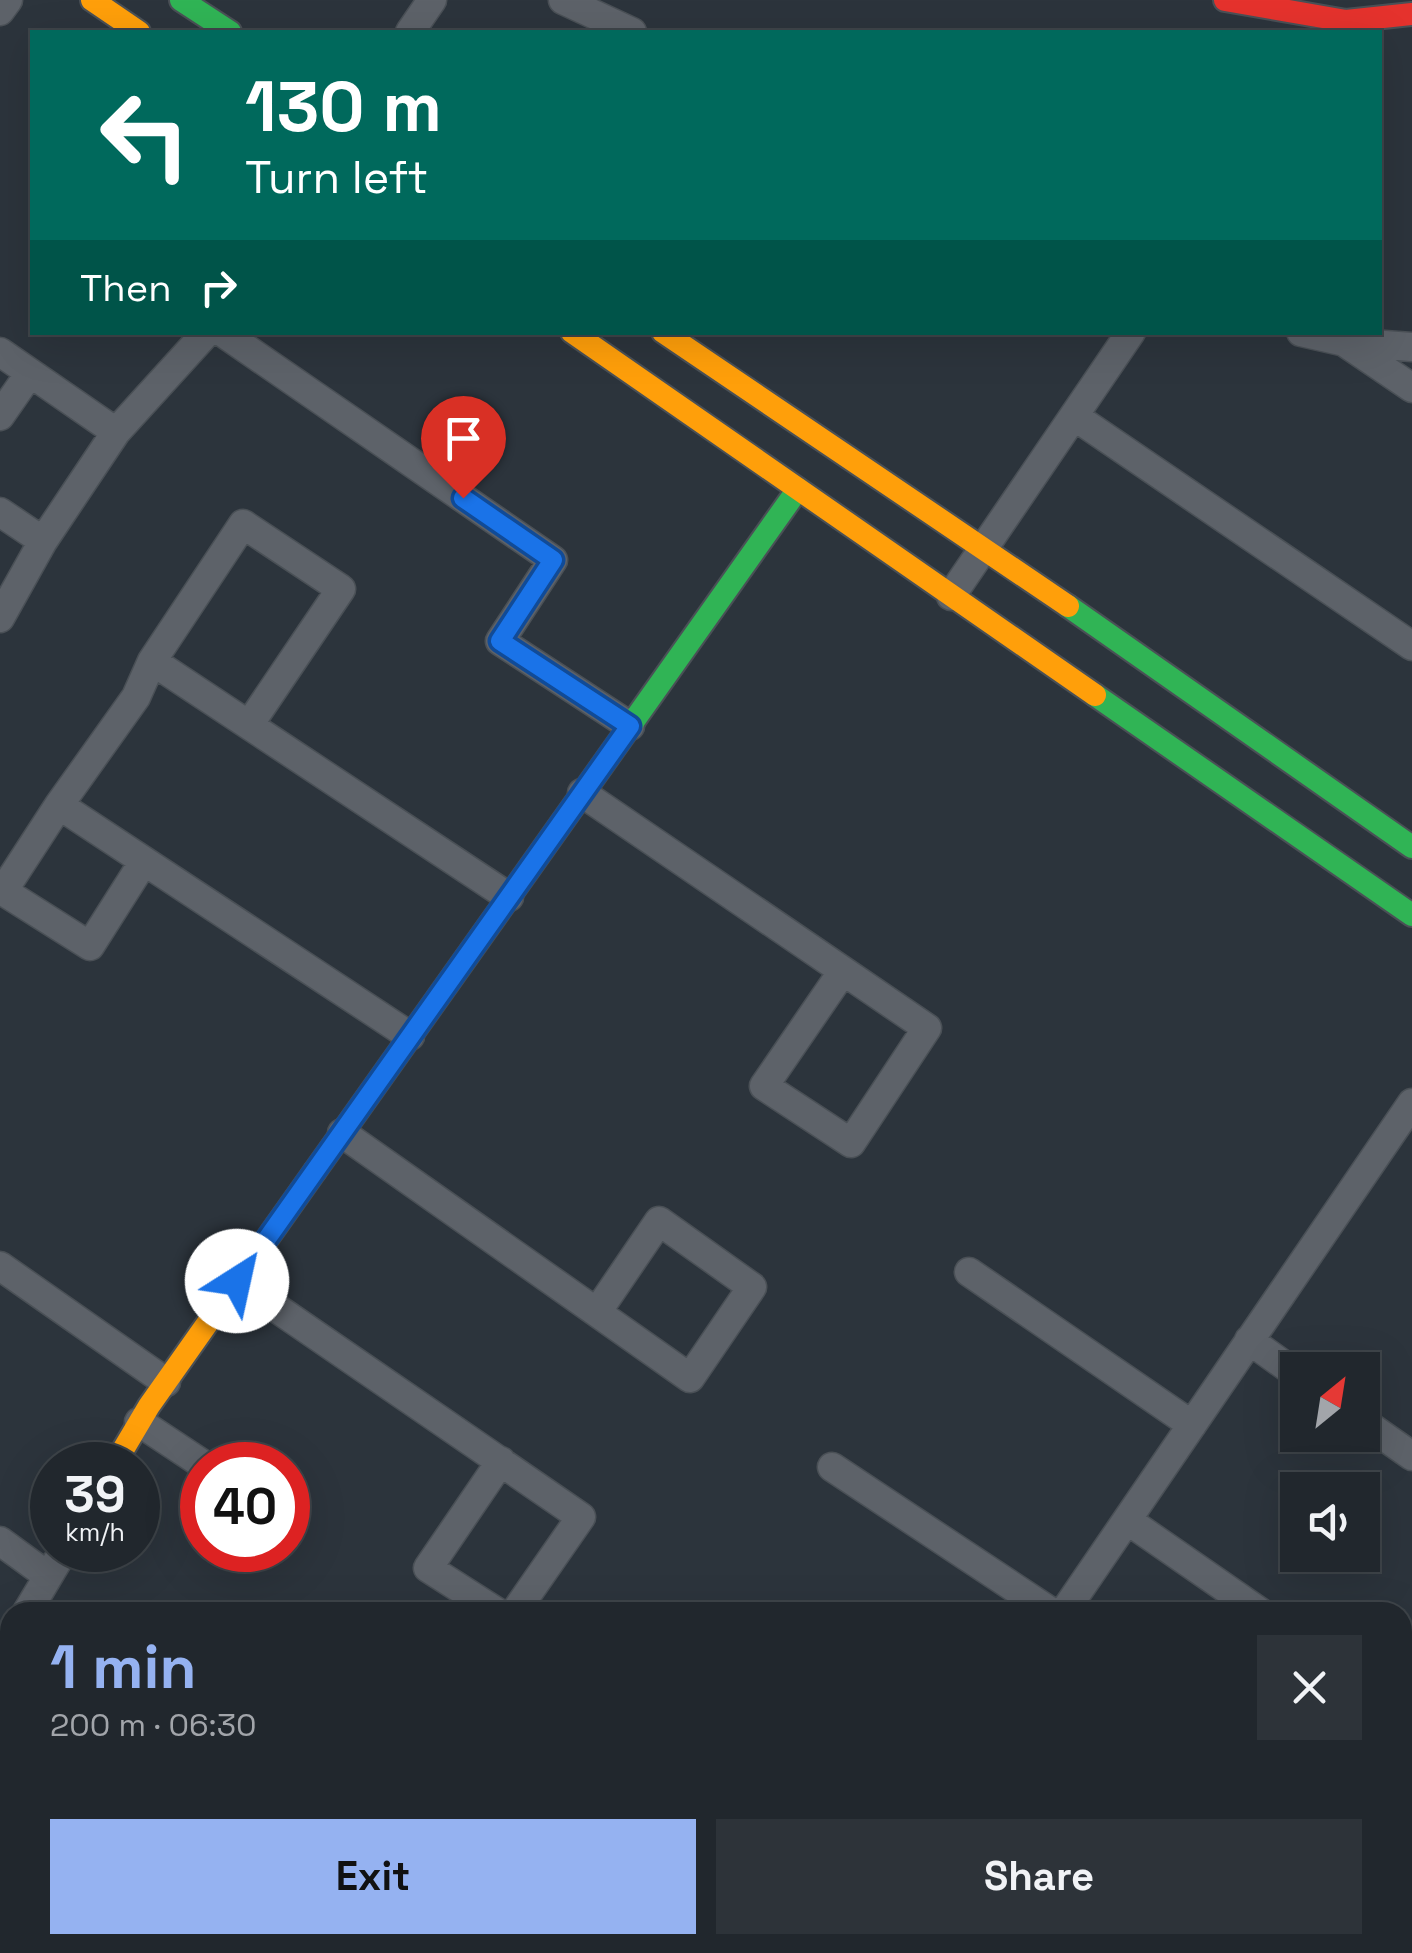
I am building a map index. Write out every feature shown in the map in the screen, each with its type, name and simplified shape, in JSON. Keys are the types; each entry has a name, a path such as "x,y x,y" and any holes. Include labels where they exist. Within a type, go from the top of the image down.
{"street":[{"path":"0,11 8,0"},
{"path":"92,0 136,30"},
{"path":"181,0 227,30"},
{"path":"411,30 432,0"},
{"path":"563,0 628,30"},
{"path":"1226,0 1346,20 1412,14"},
{"path":"0,618 43,541 116,432 204,335"},
{"path":"226,335 553,560 500,641 630,726"},
{"path":"576,335 1412,915"},
{"path":"667,335 984,547 1412,847"},
{"path":"951,596 1128,335"},
{"path":"1314,335 1345,342 1412,346"},
{"path":"1345,342 1412,388"},
{"path":"0,352 116,432"},
{"path":"0,416 30,373"},
{"path":"1074,416 1412,646"},
{"path":"127,1442 237,1281 798,490"},
{"path":"0,512 43,541"},
{"path":"144,861 90,946 2,894 136,697 152,662 243,524 341,589 249,725"},
{"path":"152,662 509,897"},
{"path":"582,794 843,971 927,1028 851,1143 764,1086 843,971"},
{"path":"59,805 410,1036"},
{"path":"1071,1602 1412,1103"},
{"path":"342,1133 690,1378 752,1288 658,1221 597,1312"},
{"path":"0,1266 166,1382"},
{"path":"969,1272 1192,1426"},
{"path":"237,1281 581,1517 522,1602"},
{"path":"1249,1340 1280,1362"},
{"path":"139,1422 180,1449"},
{"path":"1380,1434 1412,1456"},
{"path":"481,1602 428,1568 501,1461"},
{"path":"832,1467 1036,1602"},
{"path":"1127,1520 1246,1602"},
{"path":"0,1541 48,1576"},
{"path":"32,1602 50,1572"}],"traffic: fast":[{"path":"181,0 227,30"},
{"path":"315,1171 798,489"},
{"path":"1068,606 1412,847"},
{"path":"1095,695 1412,915"}],"traffic: slow":[{"path":"92,0 136,30"},
{"path":"576,335 1095,695"},
{"path":"667,335 1068,606"},
{"path":"128,1442 315,1171"}],"traffic: jam":[{"path":"1225,0 1346,21 1412,14"}],"route":[{"path":"237,1281 630,726 500,641 553,560 463,498"}]}
